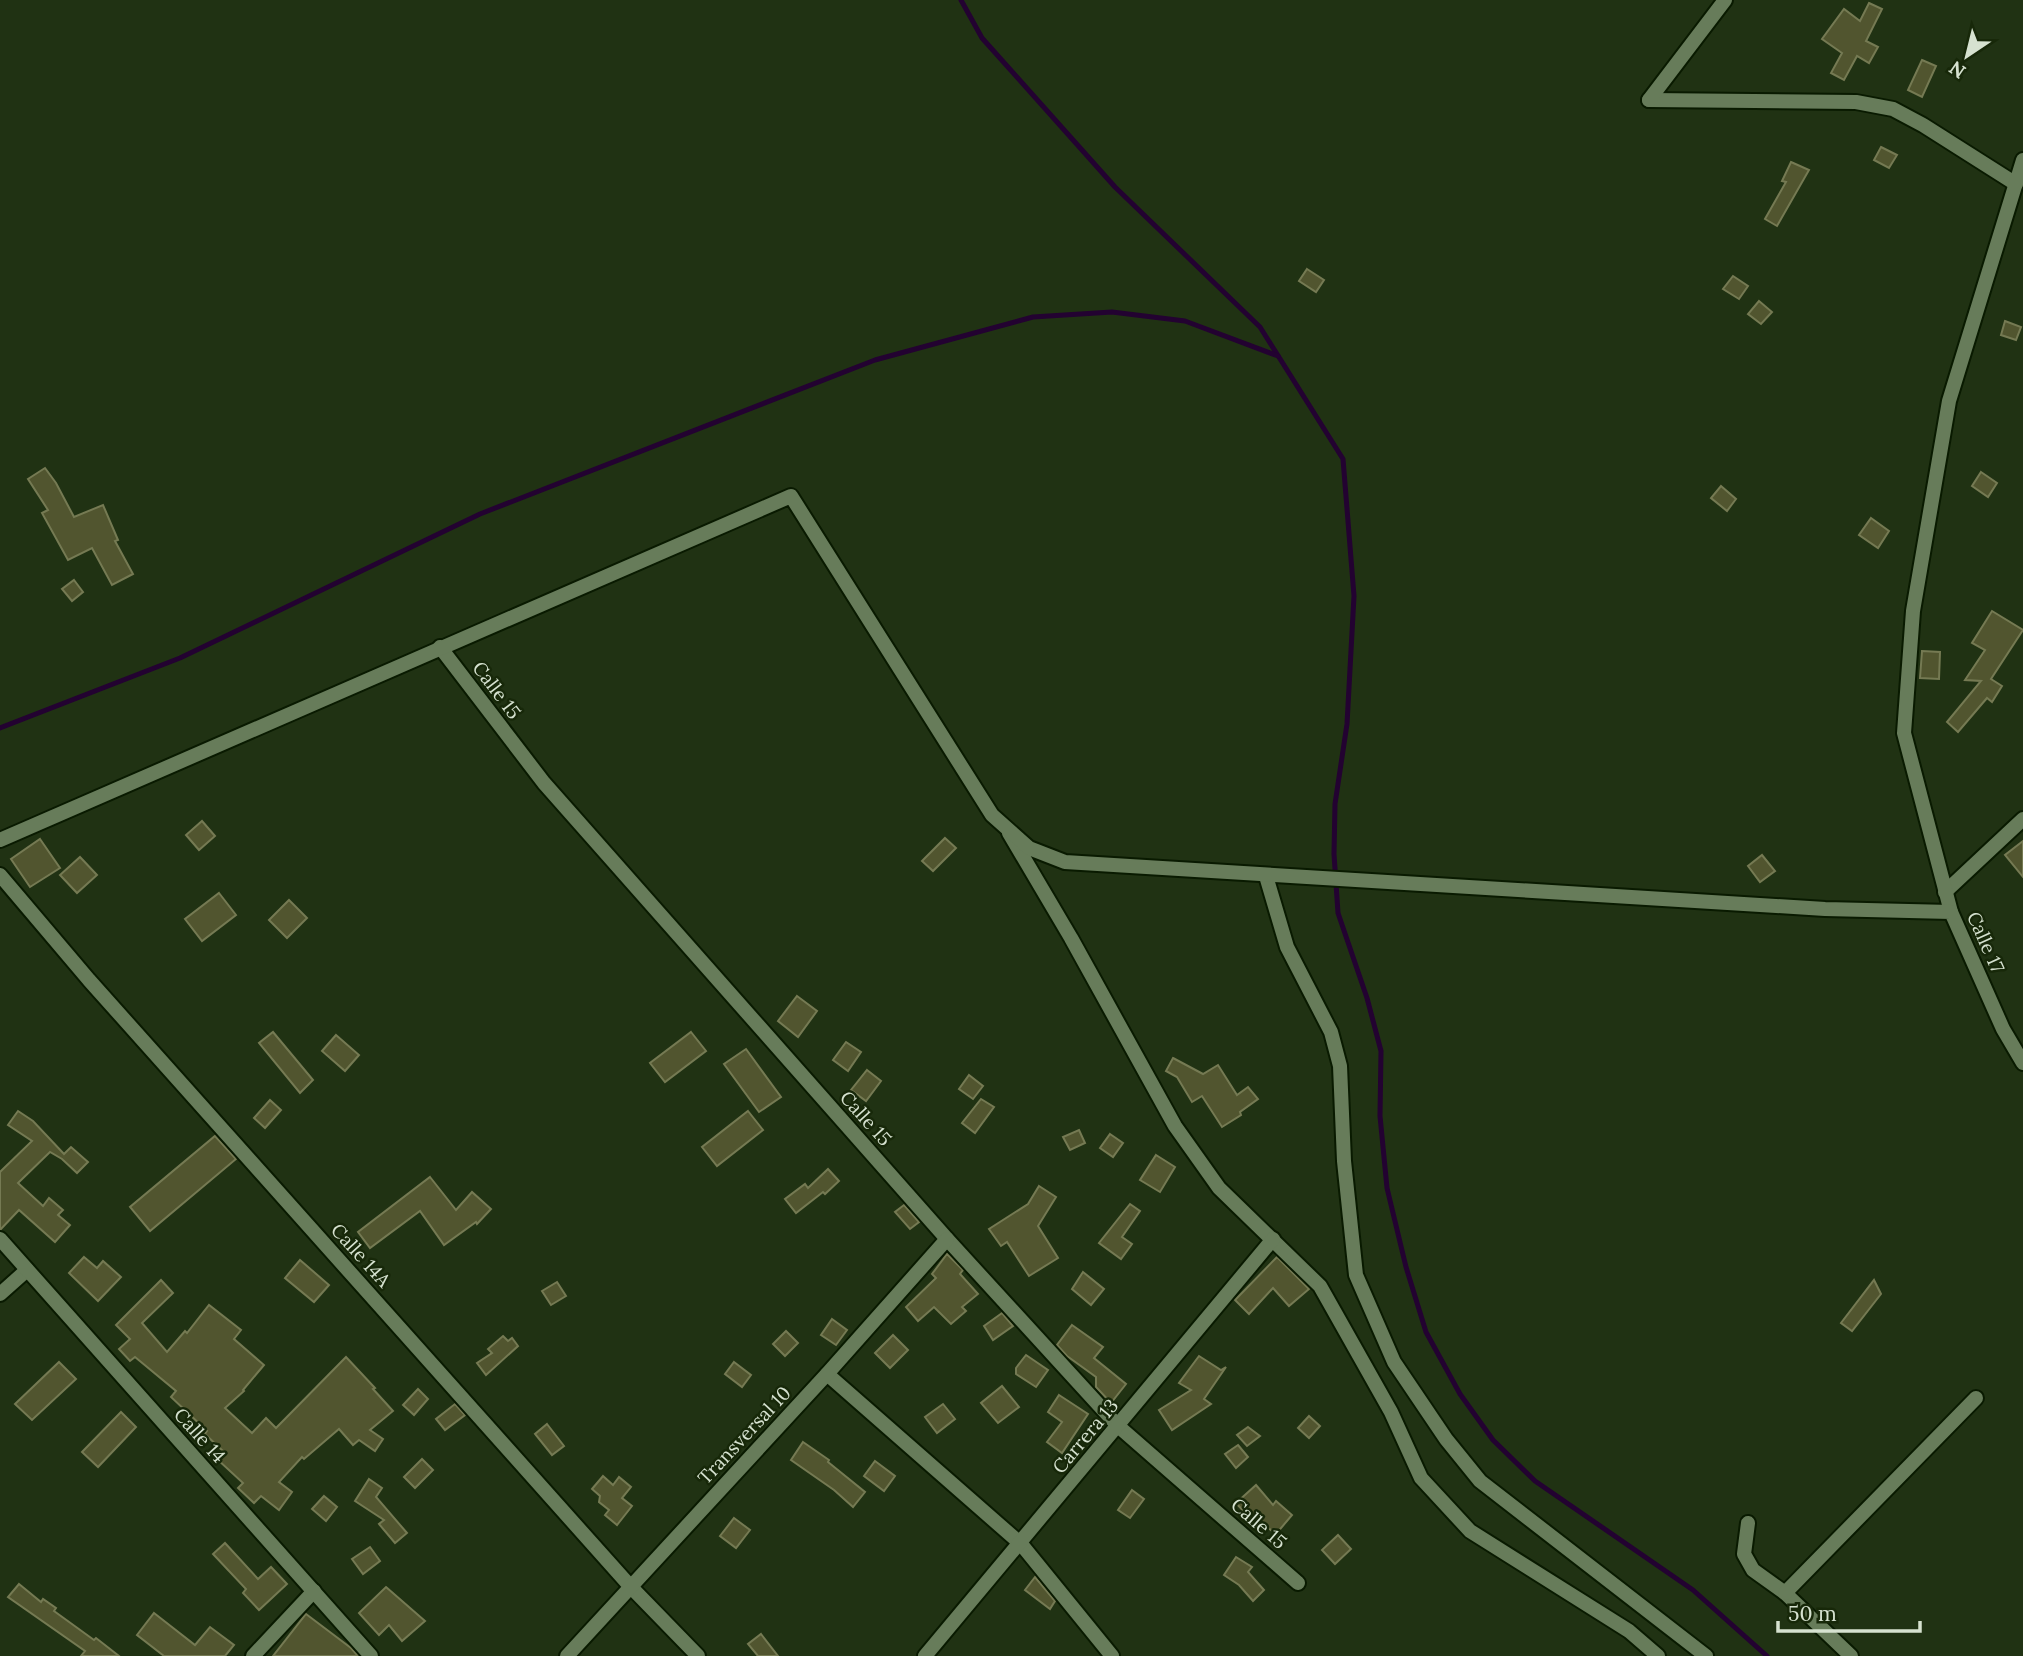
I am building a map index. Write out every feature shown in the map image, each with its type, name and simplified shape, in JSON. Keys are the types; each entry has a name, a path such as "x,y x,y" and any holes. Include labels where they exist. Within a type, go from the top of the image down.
{"street":[{"path":"1725,0 1649,100 1856,102 1893,109 2016,184"},
{"name":"Calle 17","path":"2023,160 1949,401 1913,611 1904,733 1951,912 2003,1029 2023,1063"},
{"path":"0,840 790,496 992,815 1029,848 1065,862 1825,909 1951,912"},
{"name":"Calle 15","path":"440,647 544,783 947,1239 1118,1426 1298,1583"},
{"path":"1945,892 2023,819"},
{"path":"1006,828 1072,939 1175,1126 1219,1188 1320,1286 1391,1412 1421,1478 1470,1531 1629,1631 1658,1656"},
{"name":"Calle 14A","path":"0,874 89,980 630,1586 698,1656"},
{"path":"1266,876 1287,947 1331,1032 1340,1066 1344,1161 1356,1275 1394,1362 1446,1439 1480,1481 1706,1656"},
{"name":"Calle 14","path":"0,1239 371,1656"},
{"name":"Transversal 10","path":"567,1656 827,1374 947,1239"},
{"name":"Carrera 13","path":"925,1656 1273,1239"},
{"path":"0,1294 27,1270"},
{"path":"827,1374 1021,1544 1112,1656"},
{"path":"1785,1593 1976,1398"},
{"path":"1748,1523 1744,1553 1753,1570 1785,1593 1851,1656"},
{"path":"253,1656 314,1591"}],"building":[{"path":"1869,3 1882,9 1866,41 1878,47 1869,63 1857,56 1844,80 1831,73 1842,53 1822,39 1844,9 1860,21"},
{"path":"1922,60 1936,66 1922,97 1908,90"},
{"path":"1881,147 1897,155 1889,168 1874,160"},
{"path":"1791,162 1809,170 1777,226 1765,219 1786,182 1782,181"},
{"path":"1307,269 1324,280 1316,292 1299,281"},
{"path":"1733,276 1748,286 1739,299 1723,289"},
{"path":"1759,301 1772,312 1761,324 1748,314"},
{"path":"2005,321 2021,327 2016,340 2001,335"},
{"path":"45,468 74,517 103,505 118,540 115,541 133,574 112,585 92,548 68,560 42,513 48,510 28,479"},
{"path":"1981,472 1997,483 1988,497 1972,486"},
{"path":"1721,486 1736,499 1727,511 1711,498"},
{"path":"1871,518 1889,531 1878,548 1859,535"},
{"path":"74,580 83,592 72,601 62,589"},
{"path":"1992,611 2023,630 1991,679 2002,686 1992,702 1987,698 1958,732 1947,722 1981,681 1965,680 1985,650 1972,643"},
{"path":"1922,651 1940,652 1939,679 1920,678"},
{"path":"202,821 215,836 199,850 186,835"},
{"path":"945,838 956,848 933,871 922,861"},
{"path":"40,839 60,868 30,887 11,859"},
{"path":"2023,841 2023,877 2005,855"},
{"path":"1762,855 1775,871 1760,882 1748,866"},
{"path":"80,857 97,875 77,893 60,875"},
{"path":"219,893 236,915 202,941 185,919"},
{"path":"289,900 307,918 287,938 269,920"},
{"path":"797,996 817,1011 798,1037 778,1021"},
{"path":"273,1032 313,1080 300,1093 259,1043"},
{"path":"691,1032 706,1051 665,1082 650,1063"},
{"path":"336,1035 359,1055 345,1071 322,1051"},
{"path":"846,1042 861,1052 848,1071 833,1060"},
{"path":"746,1049 781,1097 759,1112 724,1064"},
{"path":"1173,1058 1203,1074 1218,1065 1237,1095 1248,1087 1258,1099 1240,1112 1241,1115 1222,1127 1202,1096 1192,1102 1177,1077 1166,1071"},
{"path":"867,1070 881,1081 866,1101 851,1090"},
{"path":"969,1075 983,1086 973,1099 959,1089"},
{"path":"981,1099 994,1107 975,1133 962,1123"},
{"path":"270,1100 281,1110 265,1128 254,1118"},
{"path":"18,1111 33,1121 64,1154 71,1147 88,1162 77,1173 50,1152 18,1183 43,1206 49,1198 63,1210 58,1215 70,1225 55,1242 19,1210 0,1230 0,1172 32,1141 8,1125"},
{"path":"748,1111 763,1130 717,1166 702,1147"},
{"path":"1079,1130 1085,1143 1070,1150 1063,1137"},
{"path":"1110,1134 1123,1143 1113,1157 1100,1148"},
{"path":"215,1136 236,1159 150,1231 130,1207"},
{"path":"1156,1155 1175,1167 1160,1192 1140,1180"},
{"path":"828,1169 839,1181 796,1213 785,1199 805,1184 808,1188"},
{"path":"430,1177 456,1210 472,1192 491,1209 477,1224 476,1222 444,1245 420,1211 370,1248 358,1232"},
{"path":"1039,1186 1056,1197 1038,1226 1058,1258 1029,1276 1007,1242 1001,1246 989,1229 1028,1204"},
{"path":"1130,1204 1140,1211 1122,1237 1132,1244 1121,1259 1099,1243"},
{"path":"904,1205 919,1222 910,1229 895,1212"},
{"path":"947,1254 963,1270 960,1274 978,1294 962,1307 966,1311 951,1324 934,1307 918,1321 906,1307 936,1278 932,1274"},
{"path":"84,1257 97,1268 103,1261 121,1277 98,1301 69,1273"},
{"path":"1277,1257 1309,1289 1289,1306 1273,1288 1249,1314 1235,1300"},
{"path":"300,1260 329,1285 314,1302 285,1278"},
{"path":"1083,1272 1104,1289 1091,1305 1072,1289"},
{"path":"161,1280 173,1293 142,1323 167,1352 185,1331 187,1333 209,1305 241,1330 234,1339 264,1365 244,1391 225,1408 252,1433 266,1418 276,1428 346,1357 393,1411 370,1430 383,1439 375,1451 359,1440 353,1445 339,1429 304,1459 302,1457 279,1482 292,1492 279,1510 261,1496 254,1503 238,1488 243,1483 217,1459 224,1452 205,1434 207,1431 171,1397 176,1391 135,1357 130,1361 119,1349 130,1339 116,1325"},
{"path":"1874,1280 1881,1294 1852,1331 1841,1323"},
{"path":"557,1282 566,1296 551,1305 542,1291"},
{"path":"1002,1313 1013,1326 993,1340 984,1326"},
{"path":"832,1319 847,1330 836,1345 821,1335"},
{"path":"1072,1325 1103,1347 1094,1358 1126,1384 1111,1403 1096,1387 1096,1377 1067,1356 1057,1345"},
{"path":"786,1331 798,1343 785,1356 773,1344"},
{"path":"893,1335 908,1350 890,1368 875,1353"},
{"path":"503,1336 508,1341 512,1338 518,1346 486,1375 477,1363 492,1353 488,1349"},
{"path":"1026,1355 1048,1370 1036,1387 1016,1374 1016,1368"},
{"path":"1199,1356 1221,1370 1226,1367 1204,1399 1211,1404 1172,1430 1159,1410 1191,1390 1179,1383"},
{"path":"59,1362 76,1379 32,1420 15,1404"},
{"path":"734,1362 751,1375 742,1387 725,1374"},
{"path":"1002,1386 1019,1407 998,1423 981,1403"},
{"path":"418,1389 428,1399 414,1415 403,1405"},
{"path":"1059,1395 1088,1414 1062,1453 1047,1442 1062,1422 1048,1412"},
{"path":"455,1404 465,1415 445,1430 436,1419"},
{"path":"943,1404 955,1419 937,1433 925,1417"},
{"path":"121,1412 136,1427 98,1467 82,1452"},
{"path":"1309,1416 1320,1426 1309,1438 1298,1428"},
{"path":"547,1424 564,1446 552,1455 535,1434"},
{"path":"1248,1427 1260,1436 1247,1446 1237,1435"},
{"path":"803,1442 829,1460 828,1462 865,1492 853,1507 791,1460"},
{"path":"1238,1445 1248,1457 1236,1468 1225,1454"},
{"path":"422,1459 433,1470 415,1488 404,1477"},
{"path":"875,1461 895,1476 884,1491 864,1476"},
{"path":"603,1476 613,1485 619,1477 631,1487 622,1498 632,1506 617,1525 605,1515 609,1510 599,1502 600,1496 592,1489"},
{"path":"369,1479 382,1488 376,1497 407,1533 395,1543 379,1524 384,1520 355,1501"},
{"path":"1256,1485 1273,1505 1276,1501 1292,1515 1276,1534 1249,1513 1247,1515 1236,1503"},
{"path":"1132,1490 1144,1499 1130,1518 1118,1510"},
{"path":"324,1496 337,1507 326,1521 312,1509"},
{"path":"734,1518 750,1530 736,1548 720,1536"},
{"path":"1338,1535 1351,1549 1335,1564 1322,1550"},
{"path":"225,1543 258,1579 271,1567 287,1584 259,1610 243,1593 246,1589 213,1554"},
{"path":"370,1547 380,1561 363,1574 352,1559"},
{"path":"1236,1557 1252,1567 1248,1572 1264,1590 1253,1601 1239,1585 1224,1575"},
{"path":"1035,1577 1055,1601 1050,1609 1025,1590"},
{"path":"19,1584 41,1602 43,1599 56,1608 54,1611 119,1656 81,1656 85,1651 8,1597"},
{"path":"386,1587 425,1621 402,1641 389,1625 379,1635 359,1613"},
{"path":"154,1613 195,1645 210,1627 234,1645 225,1656 164,1656 137,1635"},
{"path":"306,1614 351,1648 358,1656 273,1656"},
{"path":"761,1634 778,1656 758,1656 748,1644"}],"waterway":[{"path":"961,0 982,38 1115,187 1260,327 1343,459 1354,596 1347,724 1335,804 1334,854 1338,913 1367,998 1381,1051 1380,1116 1387,1188 1406,1267 1426,1332 1460,1394 1493,1440 1535,1481 1693,1590 1767,1656"},
{"path":"0,728 180,658 480,514 875,360 1033,317 1112,312 1185,321 1278,356"}]}
